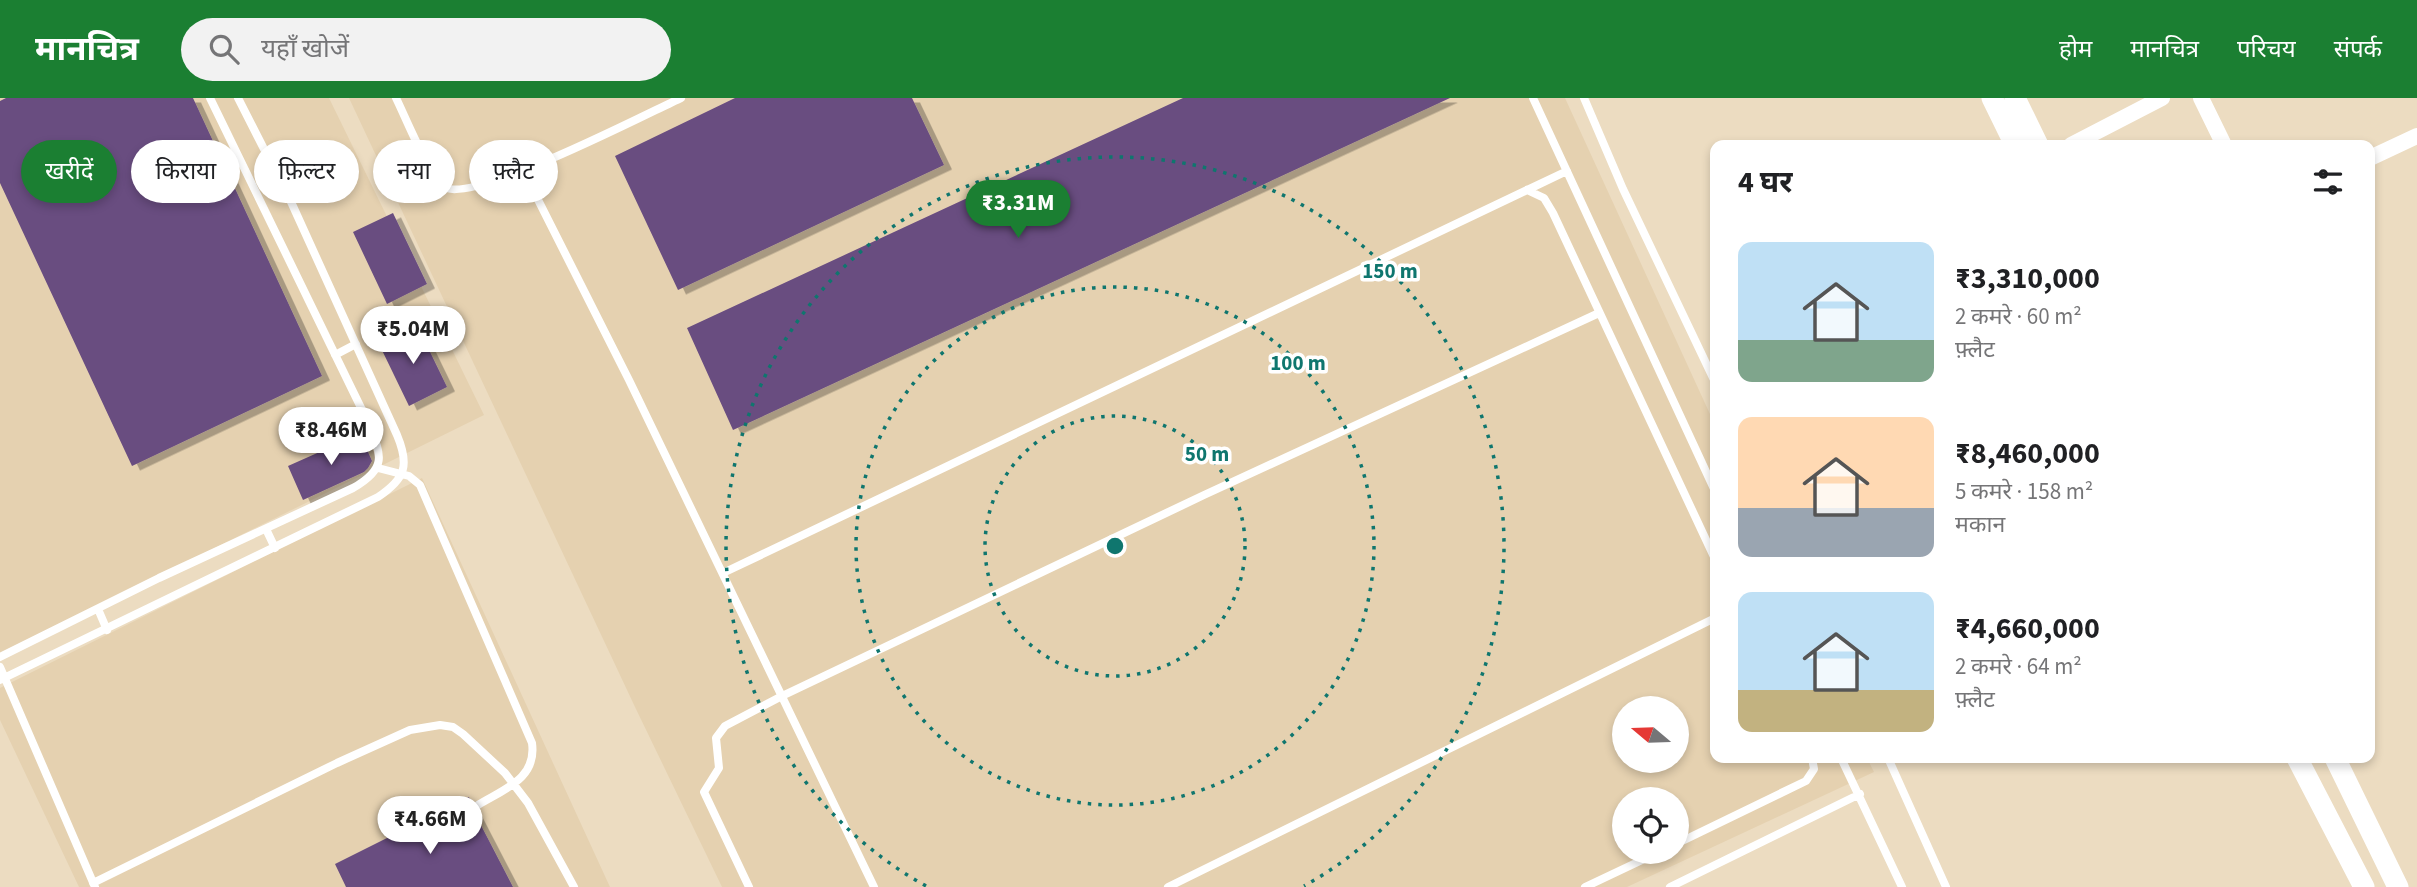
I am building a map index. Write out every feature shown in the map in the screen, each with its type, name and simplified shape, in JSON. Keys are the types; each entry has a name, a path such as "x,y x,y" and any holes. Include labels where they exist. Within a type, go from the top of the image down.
{"street":[{"path":"1992,98 2013,140"},
{"path":"2015,98 2036,140"},
{"path":"2081,140 2162,98"},
{"path":"2201,98 2222,140"},
{"path":"2375,156 2417,136"},
{"path":"2300,763 2364,887"},
{"path":"2337,763 2398,887"}],"lane":[{"path":"0,657 353,488 369,479 378,468 380,459 376,442 210,98"},
{"path":"2,679 378,497 396,484 402,474 402,447 292,205 238,98"},
{"path":"396,98 433,174 442,186 453,191 469,188"},
{"path":"558,156 681,98"},
{"path":"1533,98 1710,480"},
{"path":"1584,98 1623,189 1710,372"},
{"path":"723,573 1567,171"},
{"path":"1524,190 1539,194 1548,203 1710,548"},
{"path":"540,203 629,380 874,887"},
{"path":"749,887 704,790 719,768 716,738 720,730 782,696 1204,495 1599,313"},
{"path":"335,355 356,344"},
{"path":"378,468 415,479 420,485 532,743 534,754 526,775 478,805"},
{"path":"266,529 275,548"},
{"path":"98,609 107,630"},
{"path":"1168,887 1710,620"},
{"path":"0,667 2,679 94,885 337,763 410,730 440,726 453,727 476,743 505,773 528,803 574,887"},
{"path":"1689,838 1806,782 1814,769 1813,763"},
{"path":"1844,763 1902,887"},
{"path":"1890,763 1946,887"},
{"path":"1670,887 1860,794"},
{"path":"1586,887 1634,864"}],"shaded area":[{"path":"0,98 329,98 350,140 254,140 254,203 359,203 359,159 373,188 373,203 380,203 484,415 0,654"},
{"path":"349,98 1565,98 1710,414 1710,763 1870,763 1874,772 1689,858 1689,787 1612,787 1612,864 1676,864 1627,887 722,887 398,203 455,203 455,140 373,140 373,149"},
{"path":"422,478 610,887 79,887 0,720 0,688"}],"building":[{"path":"6,98 193,98 212,140 131,140 131,203 240,203 240,199 322,376 132,466 0,183 0,101"},
{"path":"735,98 912,98 944,165 678,290 615,156"},
{"path":"1183,98 1450,98 733,430 687,328"},
{"path":"393,213 427,284 387,304 353,232"},
{"path":"417,325 447,387 409,406 379,344"},
{"path":"360,434 372,461 368,468 303,500 288,466"},
{"path":"469,797 472,808 513,887 346,887 335,864"}]}
